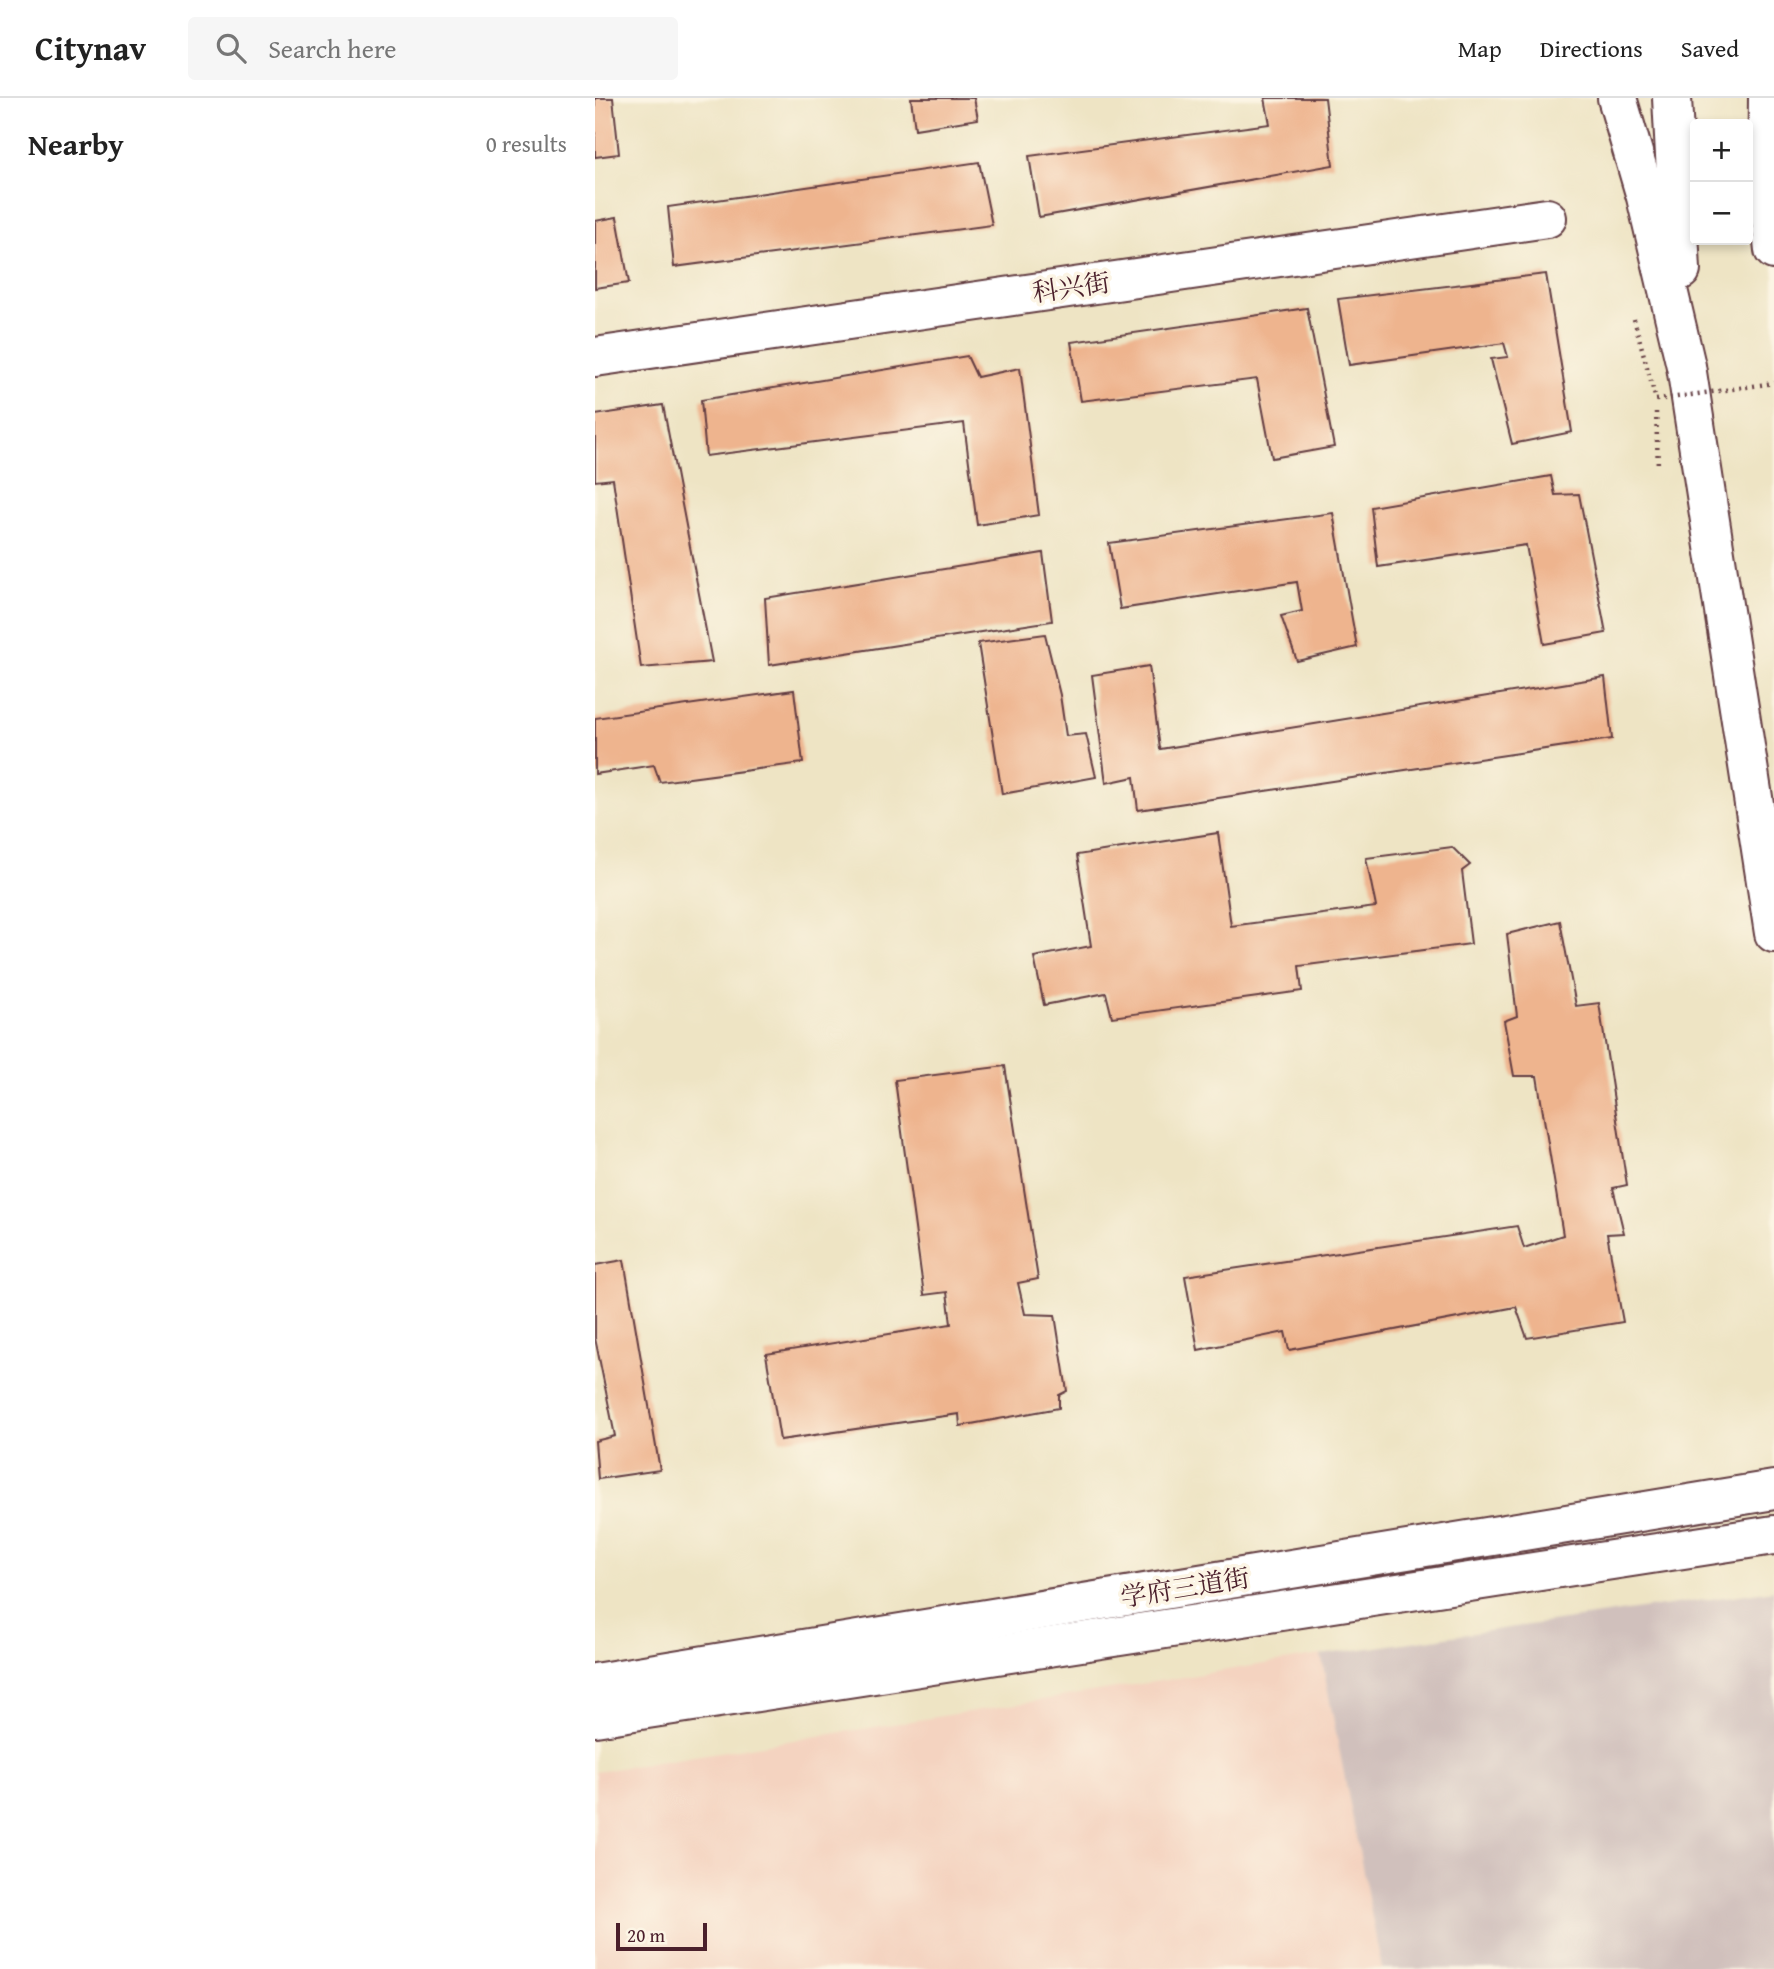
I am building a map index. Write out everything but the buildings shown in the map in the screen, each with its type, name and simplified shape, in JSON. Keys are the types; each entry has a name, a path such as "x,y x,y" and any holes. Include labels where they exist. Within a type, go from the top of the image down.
{"main road":[{"path":"1616,98 1646,197 1686,366 1774,933"},
{"path":"1768,98 1767,184 1774,250"},
{"path":"1673,101 1686,366"},
{"name":"科兴街","path":"595,357 1547,218"},
{"name":"学府三道街","path":"595,1683 1774,1490"},
{"name":"学府三道街","path":"595,1717 1774,1535"}],"path":[{"path":"1635,319 1655,400 1658,467"},
{"path":"1655,400 1774,383"}],"shaded area":[{"path":"1774,1590 1774,1969 1382,1969 1321,1655"},
{"path":"1321,1655 1382,1969 595,1969 595,1772"}]}
